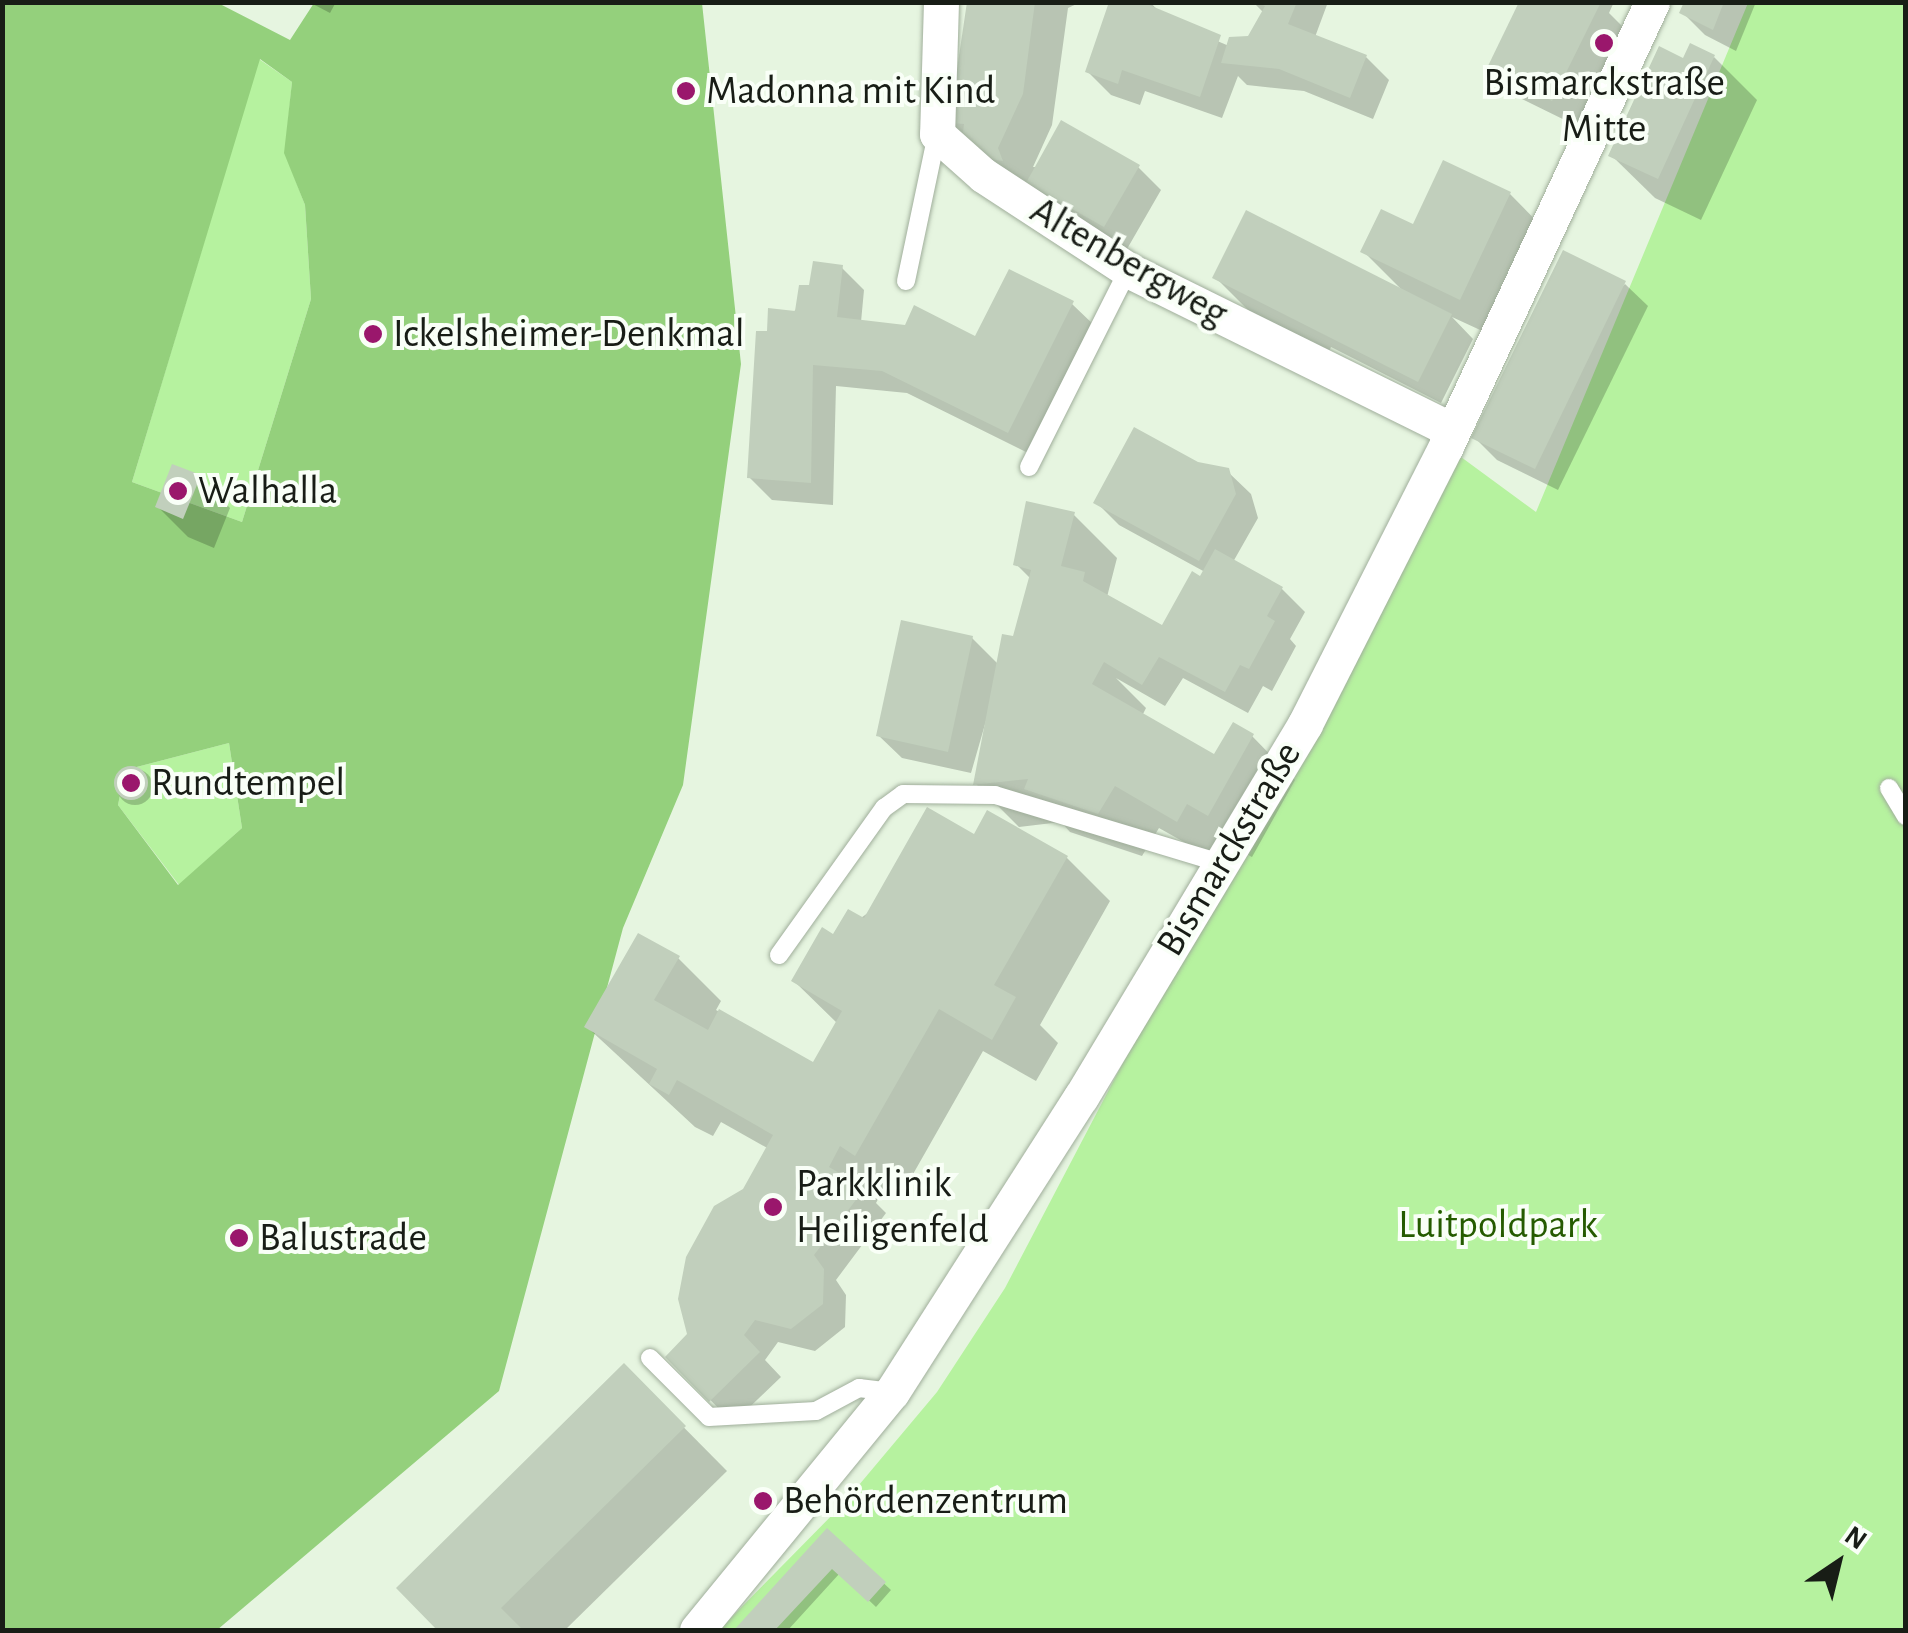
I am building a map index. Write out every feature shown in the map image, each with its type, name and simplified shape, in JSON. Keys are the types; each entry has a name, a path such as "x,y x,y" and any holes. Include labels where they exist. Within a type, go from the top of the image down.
{"street":[{"path":"937,134 941,2"},
{"name":"Bismarckstraße","path":"697,1630 892,1392 1304,724 1452,430 1652,2"},
{"name":"Altenbergweg","path":"937,134 983,176 1128,270 1452,430"}],"lane":[{"path":"906,281 937,134"},
{"path":"1029,467 1128,270"},
{"path":"1888,788 1906,816"},
{"path":"779,955 884,808 904,794 996,796 1220,864"},
{"path":"650,1358 709,1417 816,1411 859,1388 892,1392"}],"green space":[{"path":"3,3 218,3 290,40 314,3 702,3 741,364 683,785 623,928 499,1391 217,1630 3,1630","holes":["260,59 292,82 284,153 305,205 311,299 242,522 132,482","229,743 242,828 178,885 118,805 125,770"]},
{"name":"Luitpoldpark","path":"1748,3 1905,3 1905,1630 719,1630 843,1504 937,1392 1005,1288 1446,446 1536,512"},
{"path":"259,59 292,82 285,153 305,205 311,299 242,522 132,482"},
{"path":"229,743 242,828 179,885 118,805 125,770"}],"building":[{"path":"967,2 1035,2 1023,94 998,148 1003,161 983,158 962,140 964,124 949,123"},
{"path":"1109,2 1142,2 1221,35 1200,97 1122,70 1118,84 1085,72"},
{"path":"1257,2 1297,2 1288,24 1367,55 1350,98 1279,69 1221,63 1229,37 1248,36 1265,6"},
{"path":"1519,2 1601,2 1552,101 1487,68"},
{"path":"1684,2 1724,2 1713,30 1679,13"},
{"path":"1690,43 1715,55 1658,179 1608,156 1659,46 1683,58"},
{"path":"1061,120 1140,165 1104,227 1026,183"},
{"path":"1443,160 1511,192 1460,300 1360,252 1381,209 1413,224"},
{"path":"1246,210 1452,314 1418,382 1212,278"},
{"path":"1563,250 1626,281 1535,469 1471,438"},
{"path":"813,261 843,265 837,317 905,325 914,305 975,336 1009,269 1074,301 1008,433 882,371 813,365 811,483 747,478 756,331 767,331 768,308 795,311 799,285 809,285"},
{"path":"1134,427 1198,462 1229,468 1236,494 1199,561 1093,503"},
{"name":"Walhalla","path":"172,464 201,475 183,519 155,507"},
{"path":"1026,501 1075,512 1061,566 1085,572 1083,581 1162,625 1192,571 1200,576 1215,549 1283,587 1267,616 1275,621 1249,669 1240,665 1225,692 1159,657 1142,685 1104,662 1092,684 1214,754 1233,722 1254,734 1208,816 1187,804 1177,822 1115,786 1098,814 1024,789 1028,779 973,785 1002,634 1013,636 1031,570 1013,565"},
{"path":"901,620 973,636 948,752 876,736"},
{"name":"Rundtempel","path":"131,766 143,771 148,783 143,795 131,800 119,795 114,783 119,771"},
{"path":"927,807 974,834 987,810 1068,856 994,985 1016,997 992,1040 939,1009 855,1156 840,1146 829,1167 865,1188 814,1255 824,1269 823,1304 791,1329 755,1320 744,1335 760,1352 709,1402 665,1357 687,1334 678,1299 686,1257 714,1206 743,1189 773,1135 677,1080 669,1095 649,1084 657,1069 584,1027 638,933 680,956 654,1000 708,1030 719,1009 813,1062 842,1011 791,981 822,927 833,934 848,909 864,918"},
{"path":"624,1363 686,1426 501,1608 523,1630 437,1630 396,1588"},
{"path":"827,1528 886,1582 868,1602 832,1569 775,1630 734,1630"}],"place":[{"name":"Bismarckstraße Mitte","path":"1604,43"},
{"name":"Madonna mit Kind","path":"686,91"},
{"name":"Ickelsheimer-Denkmal","path":"373,334"},
{"name":"Walhalla","path":"178,491"},
{"name":"Rundtempel","path":"131,783"},
{"name":"Parkklinik Heiligenfeld","path":"773,1207"},
{"name":"Balustrade","path":"239,1238"},
{"name":"Behördenzentrum","path":"763,1501"}]}
